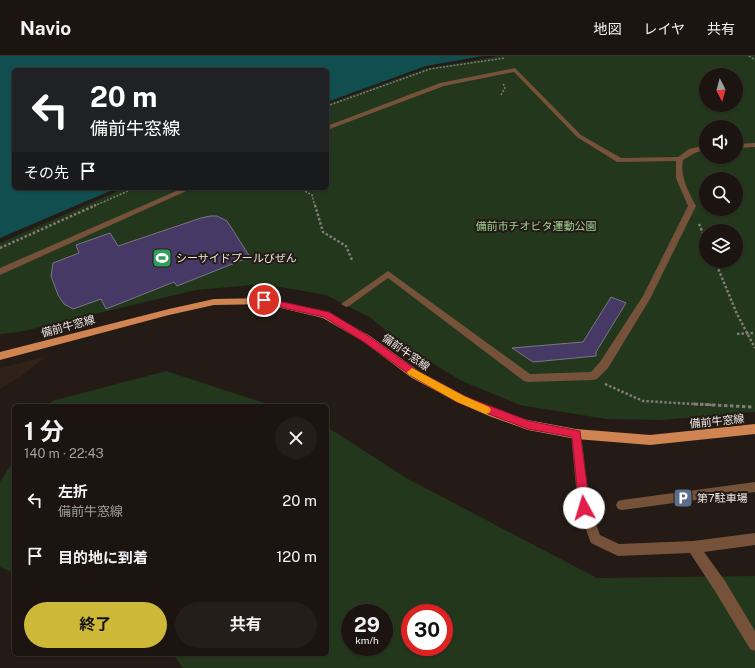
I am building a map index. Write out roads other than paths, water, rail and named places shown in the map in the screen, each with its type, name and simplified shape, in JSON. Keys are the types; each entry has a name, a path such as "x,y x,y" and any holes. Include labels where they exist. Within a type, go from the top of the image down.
{"main road":[{"name":"備前牛窓線","path":"0,356 169,312 214,302 264,300 326,315 367,339 416,375 460,399 528,425 576,434 650,440 755,429"}],"street":[{"path":"329,127 442,84 515,70 579,136 620,160 680,159 692,151 699,149"},
{"path":"743,146 755,145"},
{"path":"346,304 388,274 528,378 593,376 604,364 647,297 692,206 679,180 677,168 680,159"},
{"path":"0,272 184,190"},
{"path":"576,434 584,508 595,539 618,550 693,547 755,539"},
{"path":"622,505 755,487"},
{"path":"693,547 720,586 755,644"}],"water":[{"path":"0,56 483,56 426,66 329,101 329,68 12,68 12,190 112,190 0,238"}],"place":[{"name":"シーサイドプールびぜん","path":"162,258"},
{"name":"第7駐車場","path":"683,498"}],"park label":[{"name":"備前市チオビタ運動公園","path":"536,226"}]}
